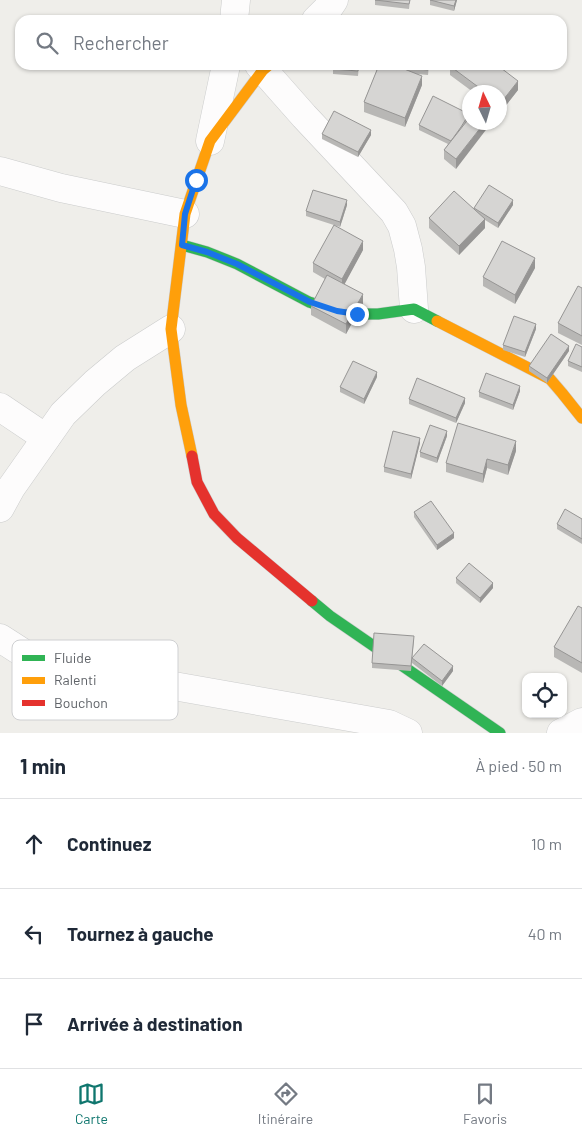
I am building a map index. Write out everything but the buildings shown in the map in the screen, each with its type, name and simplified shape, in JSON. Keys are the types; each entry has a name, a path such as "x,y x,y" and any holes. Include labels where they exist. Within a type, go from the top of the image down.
{"street":[{"path":"234,15 236,0"},
{"path":"321,15 334,0"},
{"path":"225,70 210,142 185,214 171,329 182,405 197,482 214,514 237,538 330,616 500,733"},
{"path":"210,142 262,70"},
{"path":"266,70 304,116 394,212 402,226 408,250 414,309"},
{"path":"0,171 61,188 185,214"},
{"path":"182,245 207,252 237,264 310,302 337,311 357,314 378,314 414,309 550,379 582,418"},
{"path":"0,508 11,488 63,414 95,383 125,358 171,329"},
{"path":"0,407 46,438"},
{"path":"0,638 12,646"},
{"path":"178,687 389,724 408,733"},
{"path":"560,733 582,722"}],"traffic: fast":[{"path":"182,245 207,252 237,264 309,302 337,311 357,314 378,314 414,309 437,321"},
{"path":"312,601 330,616 500,733"}],"traffic: slow":[{"path":"192,456 181,405 171,329 185,214 210,141 263,70"},
{"path":"437,321 550,379 582,418"}],"traffic: jam":[{"path":"192,456 197,482 214,514 237,538 312,601"}],"route":[{"path":"196,180 185,214 182,245 207,252 237,264 271,280 310,302 337,311 357,314"}]}
